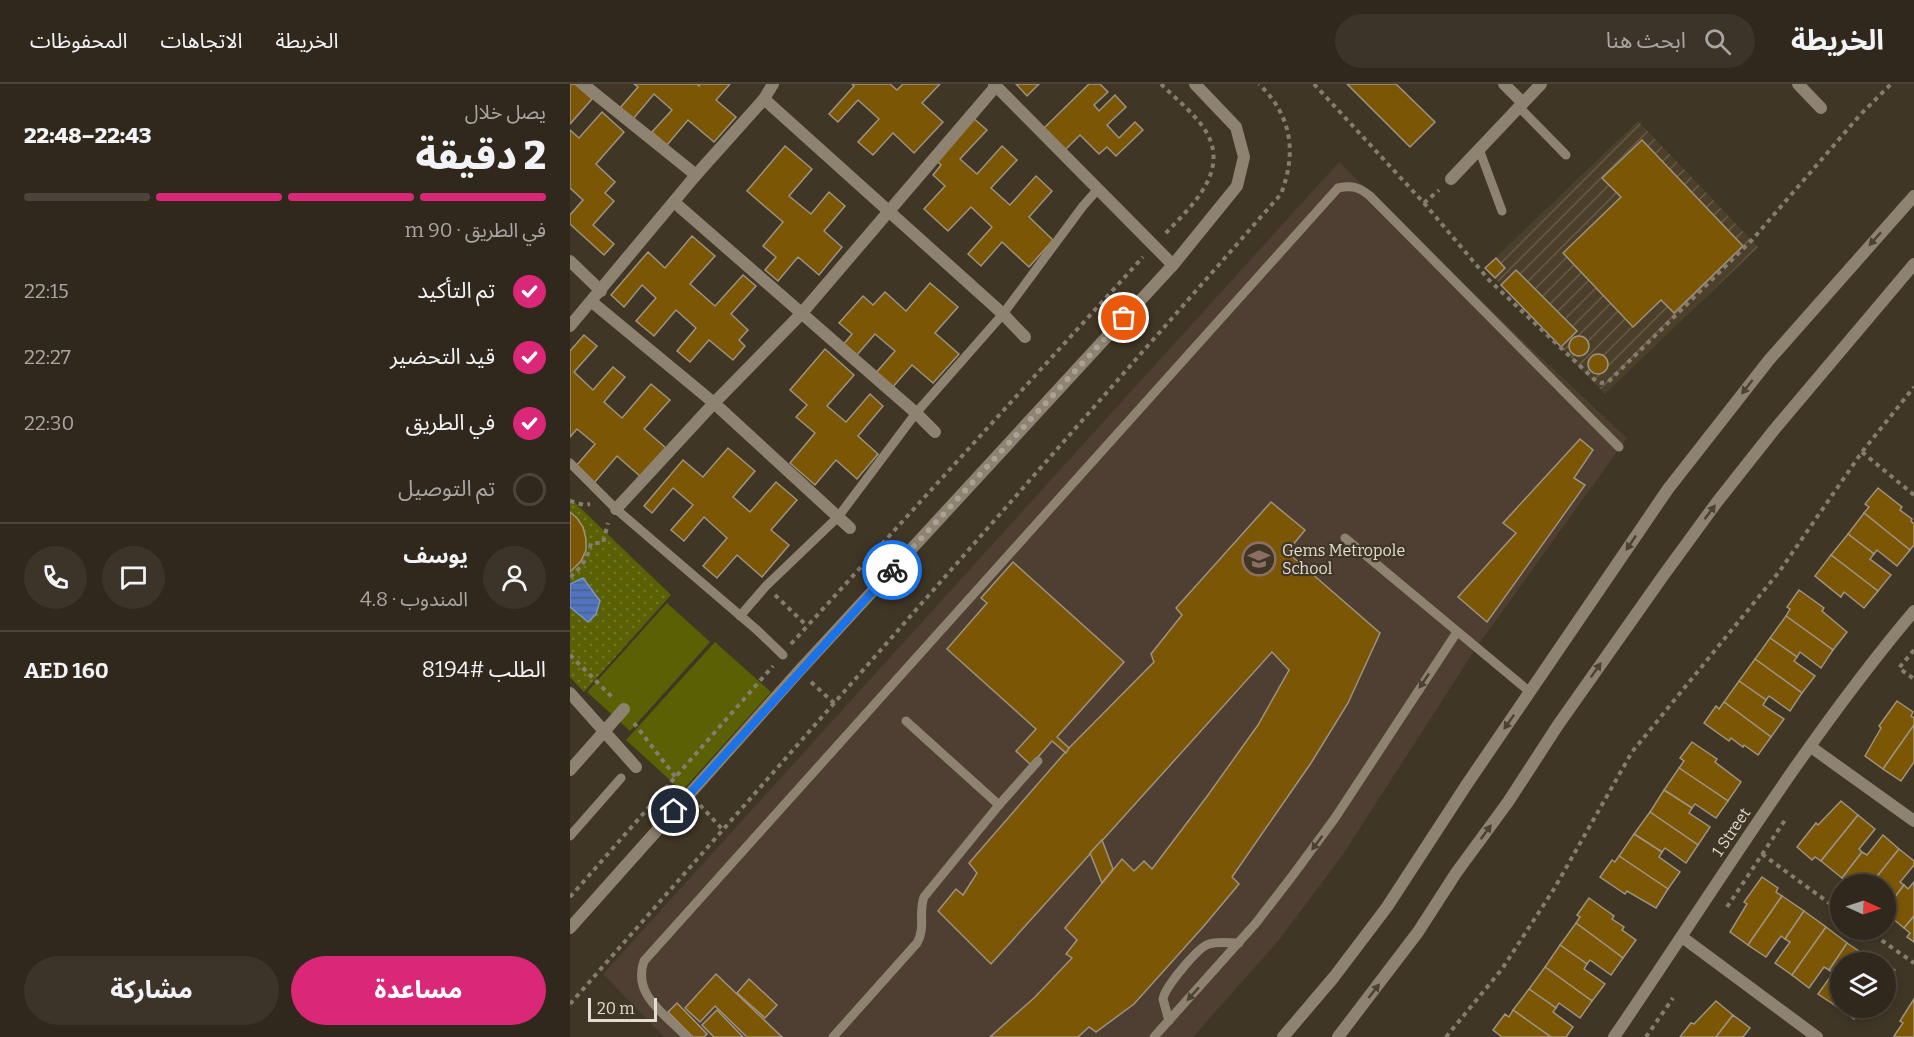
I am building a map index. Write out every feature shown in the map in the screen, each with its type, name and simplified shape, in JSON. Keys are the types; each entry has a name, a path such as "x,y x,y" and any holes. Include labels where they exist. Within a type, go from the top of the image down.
{"street":[{"path":"583,84 696,175"},
{"path":"570,326 696,175 764,99 773,84"},
{"path":"570,928 800,670 1173,265 1237,186 1244,157 1236,127 1196,84"},
{"path":"1504,84 1521,105"},
{"path":"1451,179 1541,84"},
{"path":"1798,84 1821,108"},
{"path":"614,507 801,314 995,85 1173,265"},
{"path":"764,99 1003,314 1025,337"},
{"path":"1283,1037 1334,977 1387,907 1668,489 1769,360 1914,196"},
{"path":"674,202 936,432"},
{"path":"570,261 601,291"},
{"path":"1338,1037 1418,932 1558,725 1710,512 1774,430 1914,264"},
{"path":"592,302 714,403 850,528"},
{"name":"1 Street","path":"1614,1037 1744,841 1881,650 1914,611"},
{"path":"570,693 636,767"},
{"path":"570,770 624,709"},
{"path":"1811,747 1914,821"},
{"path":"1682,937 1817,1037"}],"lane":[{"path":"1521,105 1566,155"},
{"path":"1479,149 1502,211"},
{"path":"687,1037 645,993 640,972 644,961 1338,188 1350,185 1360,188 1370,196 1619,447"},
{"path":"740,616 766,586 838,517 916,413 1003,314 1098,189"},
{"path":"570,464 614,507 783,655"},
{"path":"1345,538 1530,692"},
{"path":"1154,1037 1256,923 1335,818 1457,632"},
{"path":"906,721 999,805"},
{"path":"832,1037 917,943 922,928 921,912 924,897 1038,761"},
{"path":"570,836 621,778"},
{"path":"1170,1021 1163,999 1169,985 1203,947 1216,943 1239,943"}],"path":[{"path":"570,897 807,626 1199,196 1211,176 1213,164 1208,135 1161,84"},
{"path":"570,1004 1281,194 1290,162 1288,132 1278,106 1259,84"},
{"path":"1314,84 1424,203 1489,280 1596,381 1601,383 1608,382 1752,240 1860,115 1891,84"},
{"path":"1424,203 1451,179"},
{"path":"1446,1037 1502,969 1548,899 1632,752 1779,572 1862,452 1914,387"},
{"path":"1862,452 1914,495"},
{"path":"570,577 588,556 591,543 603,543 614,507"},
{"path":"766,586 807,626"},
{"path":"1914,650 1899,668 1914,679"},
{"path":"570,655 624,709 689,794 723,830"},
{"path":"1727,907 1787,817"},
{"path":"1762,854 1830,904"},
{"path":"1881,940 1914,963"},
{"path":"1646,1037 1673,998"}],"shaded area":[{"path":"1638,121 1758,247 1605,394 1485,268"},
{"name":"Gems Metropole School","path":"1339,162 1519,337 1627,438 1476,648 1342,856 1279,940 1193,1037 664,1037 603,974"}],"green space":[{"path":"570,498 671,595 584,692 570,677 570,607 582,618 583,578 570,583 570,572 582,559 586,542 582,526 570,512"},
{"path":"667,603 710,642 630,731 587,692"},
{"path":"715,642 771,692 682,791 626,740"}],"water":[{"path":"583,578 600,601 596,614 588,622 570,607 570,584"}],"building":[{"path":"570,84 575,84 592,99 570,124"},
{"path":"634,84 697,84 699,86 700,84 730,84 716,100 736,117 714,142 688,120 667,145 652,132 672,110 654,94 633,119 620,108 638,87"},
{"path":"852,84 890,84 897,90 903,84 940,84 922,103 943,122 914,153 893,133 873,155 858,142 879,119 858,100 838,122 829,114 854,86"},
{"path":"1016,84 1039,84 1027,96"},
{"path":"1089,84 1100,84 1108,92 1094,105 1099,111 1115,95 1126,107 1107,125 1119,138 1135,122 1143,130 1116,156 1107,147 1099,154 1080,135 1065,150 1044,128"},
{"path":"1347,84 1396,84 1435,122 1410,147"},
{"path":"602,112 624,132 596,164 615,182 605,193 614,201 593,225 614,244 604,255 570,224 570,215 583,200 570,188 570,130 579,138"},
{"path":"972,117 987,130 960,159 977,174 1002,146 1017,160 991,188 1010,205 1036,176 1052,191 1029,217 1053,240 1029,267 1002,242 981,266 968,254 992,227 971,207 948,231 924,209 945,186 933,175 941,165 935,159"},
{"path":"1642,140 1743,246 1674,313 1661,300 1633,327 1563,253 1621,197 1602,178"},
{"path":"785,146 812,169 789,196 811,214 829,192 845,206 824,231 842,247 819,275 798,257 778,281 765,270 776,257 763,246 783,222 747,191"},
{"path":"692,236 715,256 690,284 715,306 743,275 756,286 731,314 748,330 739,340 745,346 733,360 709,340 690,362 677,351 696,328 676,310 654,336 636,321 656,298 642,285 624,307 611,295 648,252 665,268"},
{"path":"1496,258 1505,268 1495,278 1485,268"},
{"path":"1516,270 1577,331 1561,347 1501,285"},
{"path":"930,283 958,307 935,333 959,354 933,383 912,365 891,389 874,375 895,351 875,334 856,356 843,345 852,334 839,323 863,296 873,305 885,292 906,311"},
{"path":"584,335 597,346 574,372 593,390 613,367 625,377 604,402 622,418 651,384 670,400 644,429 666,448 641,477 617,456 594,483 576,466 595,444 577,429 570,437 570,351"},
{"path":"1579,336 1586,339 1589,346 1586,353 1579,356 1572,353 1569,346 1572,339"},
{"path":"825,349 854,375 827,406 846,422 870,394 883,406 858,436 878,454 857,479 836,460 815,485 790,463 815,433 796,417 807,405 790,390"},
{"path":"1598,354 1605,357 1608,364 1605,371 1598,374 1591,371 1588,364 1591,357"},
{"path":"1580,439 1593,450 1574,478 1585,485 1487,622 1458,597 1516,533 1503,523"},
{"path":"728,448 755,471 733,497 750,512 776,482 797,500 771,530 789,545 762,577 737,555 717,578 703,566 727,538 704,517 684,541 671,530 693,505 673,488 652,513 644,506 683,460 703,477"},
{"path":"1878,488 1902,507 1900,510 1912,519 1914,545 1910,550 1864,513 1869,507 1865,504"},
{"path":"1271,502 1305,530 1287,552 1380,633 1348,703 1311,763 1232,877 1239,884 1134,1004 1096,1032 1089,1027 1078,1037 990,1037 1035,997 1072,958 1066,954 1077,940 1065,928 1122,859 1134,871 1144,861 1152,869 1258,725 1289,670 1272,652 991,964 938,911 956,889 963,895 977,873 969,863 1069,748 1154,662 1151,654 1182,615 1176,608"},
{"path":"570,512 583,527 586,550 581,561 570,572"},
{"path":"1864,513 1910,550 1897,566 1877,550 1874,554 1848,534"},
{"path":"1848,534 1874,554 1870,559 1891,575 1878,591 1831,555"},
{"path":"1831,555 1878,591 1864,608 1844,592 1841,597 1815,576"},
{"path":"1013,562 1124,662 1057,737 1069,748 1066,753 1052,741 1031,765 1016,751 1036,729 947,649 987,603 981,598"},
{"path":"1799,590 1824,608 1822,611 1847,632 1833,650 1786,616 1790,609 1787,607"},
{"path":"1786,616 1833,650 1821,668 1800,652 1797,657 1770,638"},
{"path":"1770,638 1797,657 1794,661 1815,676 1802,693 1755,659"},
{"path":"1755,659 1802,693 1790,711 1769,696 1766,700 1739,681"},
{"path":"1739,681 1766,700 1763,705 1784,719 1771,737 1724,702"},
{"path":"1897,701 1913,712 1911,716 1914,718 1914,725 1883,769 1865,756 1881,728 1879,726"},
{"path":"1724,702 1771,737 1758,755 1731,738 1729,741 1704,723 1716,706 1719,709"},
{"path":"1914,725 1914,762 1901,781 1883,769"},
{"path":"1692,742 1717,759 1715,762 1741,782 1728,801 1679,768 1684,761 1680,758"},
{"path":"1679,768 1728,801 1716,818 1695,804 1692,808 1664,790"},
{"path":"1664,790 1692,808 1689,813 1710,827 1698,845 1650,812"},
{"path":"1841,801 1858,815 1821,861 1815,857 1812,860 1797,847 1816,823 1818,825"},
{"path":"1650,812 1698,845 1686,863 1665,848 1662,852 1634,834"},
{"path":"1858,815 1875,829 1859,849 1862,852 1845,874 1837,874 1821,861"},
{"path":"1634,834 1662,852 1659,857 1680,872 1668,889 1619,856"},
{"path":"1883,835 1899,849 1879,874 1845,874 1862,852 1867,855"},
{"path":"1102,840 1113,869 1102,883 1090,853"},
{"path":"1899,849 1914,861 1914,865 1900,882 1904,885 1896,896 1896,874 1879,874"},
{"path":"1619,856 1668,889 1656,908 1627,891 1625,894 1600,877 1612,860 1615,862"},
{"path":"1762,877 1778,888 1776,892 1782,896 1748,945 1730,932 1747,904 1744,902"},
{"path":"1914,882 1914,916 1904,928 1896,921 1896,896 1904,885 1908,889"},
{"path":"1782,896 1804,911 1785,939 1781,936 1766,957 1748,945"},
{"path":"1589,898 1614,916 1612,919 1624,927 1622,930 1636,940 1623,958 1576,923 1580,917 1577,915"},
{"path":"1804,911 1826,927 1792,975 1775,963 1790,942 1785,939"},
{"path":"1914,916 1914,942 1907,937 1910,933 1904,928"},
{"path":"1576,923 1623,958 1611,975 1590,960 1587,964 1560,945"},
{"path":"1826,927 1830,930 1830,940 1843,940 1847,943 1841,952 1830,952 1830,968 1824,967 1809,988 1792,975"},
{"path":"1847,943 1860,952 1841,952"},
{"path":"1560,945 1587,964 1584,969 1605,984 1592,1001 1545,967"},
{"path":"1545,967 1592,1001 1580,1018 1559,1003 1556,1008 1529,989"},
{"path":"716,974 782,1037 747,1037 715,1006 700,1022 685,1008"},
{"path":"1830,977 1830,1002 1818,994"},
{"path":"749,979 777,1005 765,1018 737,993"},
{"path":"1529,989 1556,1008 1553,1012 1573,1027 1566,1037 1551,1037 1513,1010"},
{"path":"1914,999 1914,1037 1894,1036 1903,1023 1900,1021"},
{"path":"1716,1001 1733,1015 1716,1037 1680,1037 1691,1023 1694,1024"},
{"path":"677,1003 707,1034 704,1037 693,1037 668,1012"},
{"path":"717,1010 743,1037 714,1037 702,1025"},
{"path":"1513,1010 1551,1037 1502,1037 1493,1030 1505,1014 1509,1017"},
{"path":"1733,1015 1750,1028 1743,1037 1716,1037"}],"way so far":[{"path":"892,570 1124,318"}],"place":[{"name":"Gems Metropole School","path":"1259,559"}],"route":[{"path":"674,811 892,570"}]}
